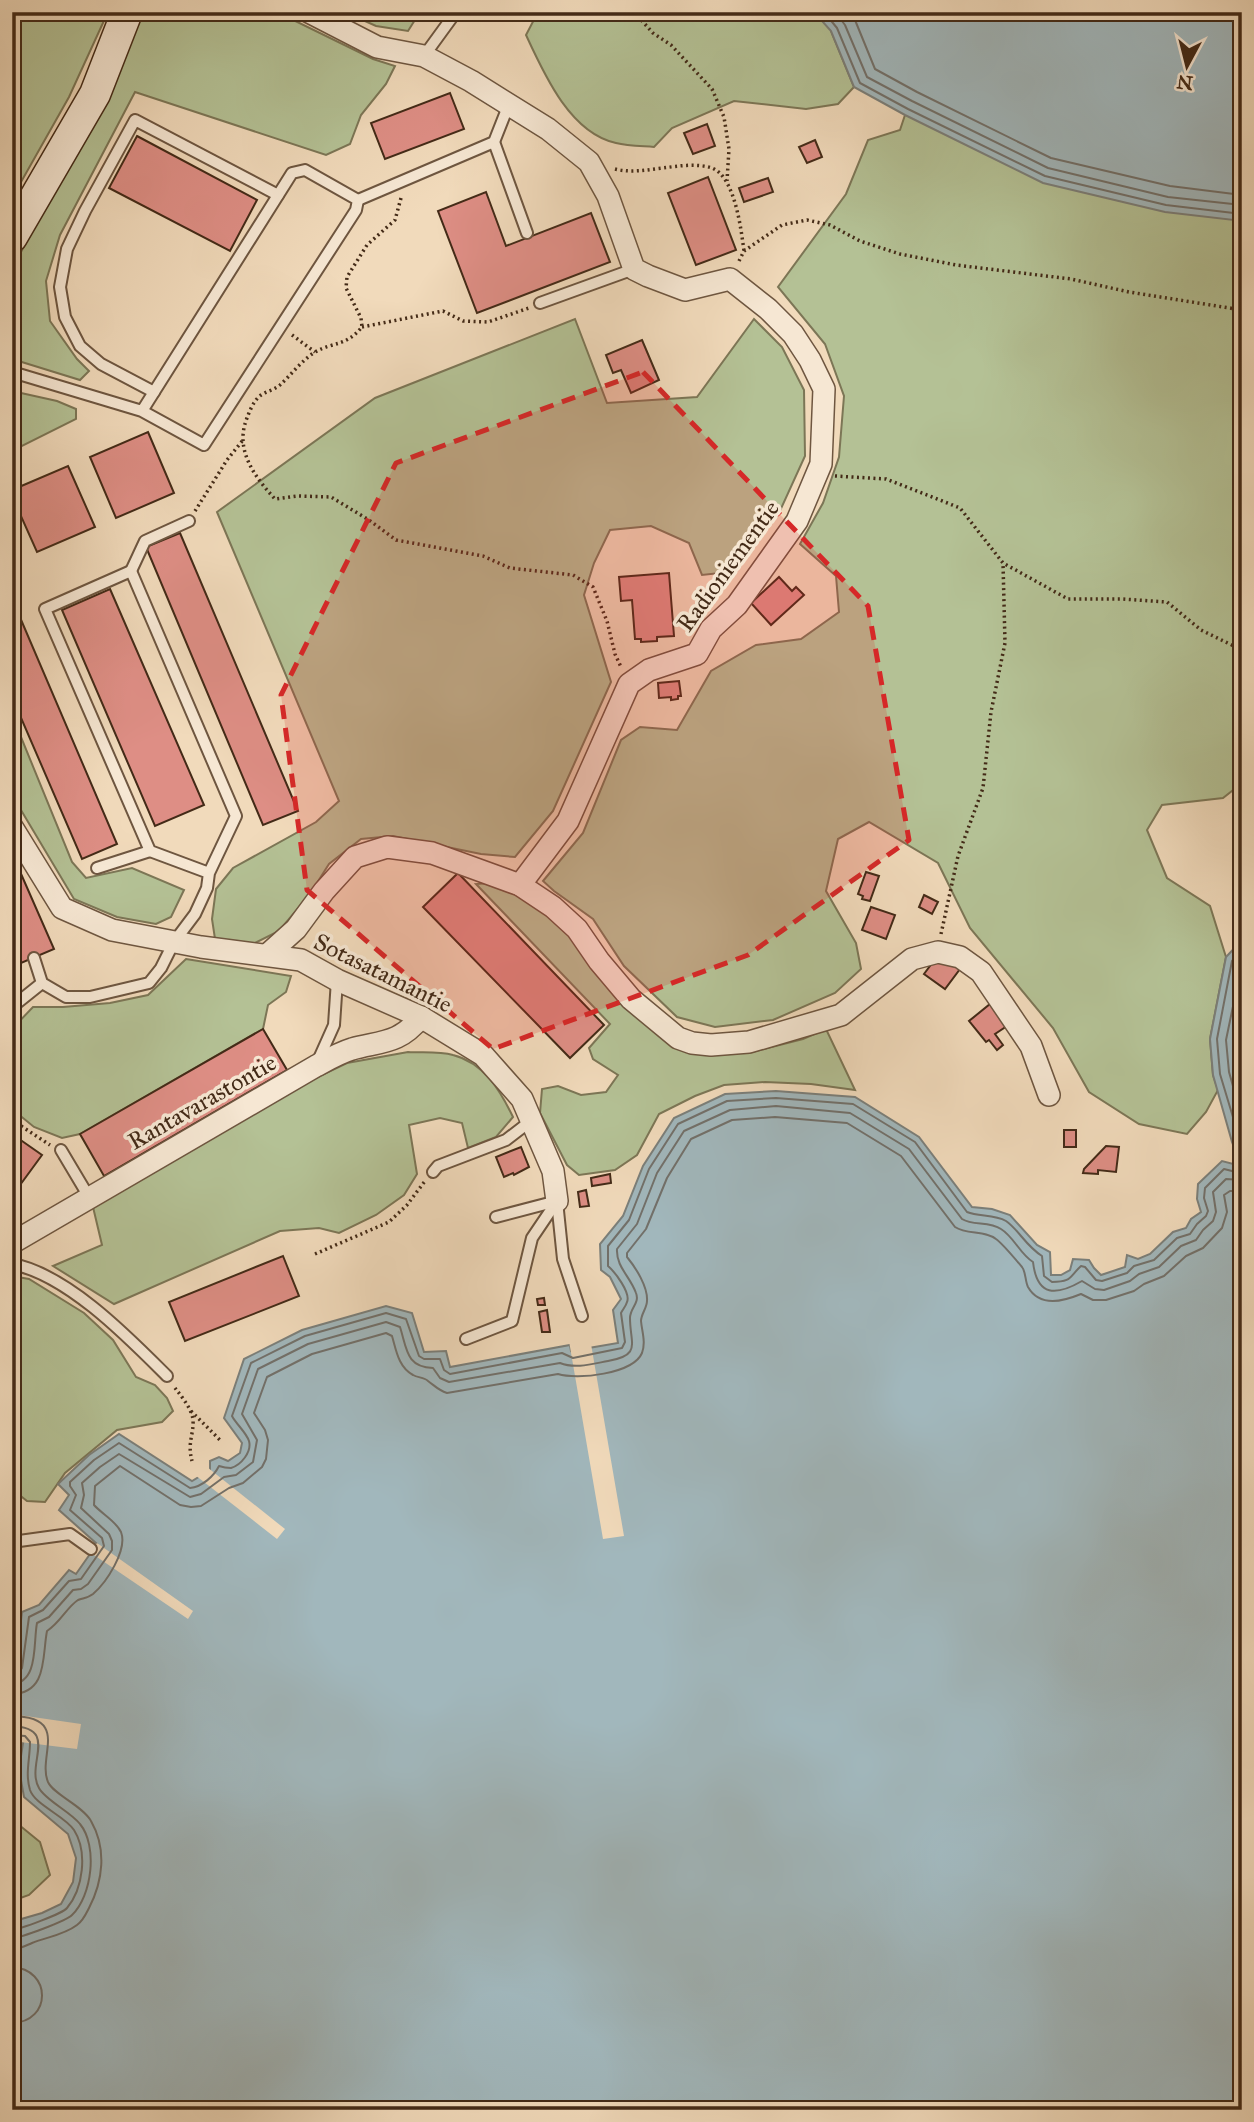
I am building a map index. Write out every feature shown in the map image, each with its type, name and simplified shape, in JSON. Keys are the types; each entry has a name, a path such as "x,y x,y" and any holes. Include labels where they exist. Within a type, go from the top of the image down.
{"street":[{"path":"12,237 95,94 127,12"},
{"path":"309,12 377,47 424,56 548,128 589,162 608,196 634,269 685,290 730,279"},
{"name":"Radioniementie","path":"629,684 649,670 697,654 711,629 737,605 797,521 821,464 824,389 810,360 793,334 768,309 730,279"},
{"path":"520,885 568,821 629,684"},
{"name":"Sotasatamantie","path":"12,827 62,908 112,930 174,942 302,960 337,980 421,1017 483,1055 522,1099 553,1171 557,1201"},
{"path":"267,955 296,929 324,891 355,858 387,847 432,853 520,885 553,907 577,929 598,961 631,999 678,1038 692,1043 711,1045 749,1042 841,1016 912,959 938,951 960,957 981,972 1031,1046 1049,1095"},
{"name":"Rantavarastontie","path":"12,1243 316,1066 349,1050 386,1043 411,1028 421,1017"}],"lane":[{"path":"424,56 456,12"},
{"path":"509,104 494,142 527,233"},
{"path":"154,392 101,364 80,346 65,317 60,287 67,249 135,120 278,195"},
{"path":"358,200 494,142"},
{"path":"142,411 292,173 305,170 358,200"},
{"path":"12,372 142,411 204,445 356,210 358,200"},
{"path":"540,303 634,269"},
{"path":"150,851 45,609 131,571 145,541 189,521"},
{"path":"34,958 42,982 66,997 90,998 149,983 195,914 207,888 209,873 236,816 131,571"},
{"path":"97,867 150,851 209,873"},
{"path":"316,1066 334,1025 337,980"},
{"path":"12,1007 42,982"},
{"path":"433,1172 438,1166 506,1140 532,1120"},
{"path":"61,1150 89,1198"},
{"path":"496,1217 557,1201"},
{"path":"557,1201 563,1259 582,1316"},
{"path":"466,1339 512,1321 532,1238 557,1201"},
{"path":"12,1264 57,1283 90,1306 128,1337 167,1376"},
{"path":"12,1542 70,1534 91,1549"}],"path":[{"path":"634,12 653,33 671,45 712,89 724,117 729,149 727,181 741,227 744,251"},
{"path":"589,162 628,172 693,166 711,168 727,181"},
{"path":"362,327 361,317 346,288 347,277 367,246 395,220 407,179"},
{"path":"730,279 744,251 782,225 807,220 830,225 860,241 900,254 956,265 1071,279 1129,292 1242,310"},
{"path":"540,303 488,322 463,321 443,312 362,327 352,338 315,352 276,388 260,396 243,426 246,456 256,477 275,499 298,496 331,497 396,540 483,556 510,568 573,575 593,587 607,621 615,654 629,684"},
{"path":"283,322 294,338 315,352"},
{"path":"189,521 243,440"},
{"path":"816,475 886,479 960,508 1003,563 1068,599 1167,602 1201,630 1242,650"},
{"path":"938,951 958,856 983,788 991,712 1005,643 1003,563"},
{"path":"12,1120 42,1141 61,1150"},
{"path":"315,1254 389,1222 407,1205 433,1172"},
{"path":"167,1376 190,1410 222,1442"},
{"path":"190,1410 193,1422 188,1447 192,1461"}],"highlighted area":[{"path":"643,372 868,606 909,840 748,955 493,1049 307,890 281,695 396,463"}],"green space":[{"path":"12,12 108,12 69,97 12,198"},
{"path":"142,12 277,12 373,59 395,66 386,84 361,115 350,144 326,155 135,92 60,235 46,281 50,321 89,371 80,380 12,359 12,268 108,96"},
{"path":"345,12 420,12 408,31 376,26"},
{"path":"538,12 832,12 831,31 854,87 838,104 806,109 734,101 672,128 654,147 616,143 585,127 572,115 550,84 526,35"},
{"path":"918,104 1242,196 1242,783 1223,798 1162,805 1147,830 1167,878 1210,906 1226,957 1210,1039 1213,1075 1218,1090 1206,1112 1187,1134 1139,1124 1089,1092 1053,1028 970,928 938,863 869,822 838,839 826,891 856,943 861,969 835,993 773,1020 715,1027 677,1017 624,966 593,919 543,881 583,833 621,740 640,727 677,730 711,671 756,645 801,639 839,612 836,576 800,544 823,503 839,457 844,396 825,344 778,287 846,194 868,140 900,130 905,115"},
{"path":"575,319 607,403 697,397 754,319 782,347 804,390 805,456 779,513 729,572 702,575 689,543 651,526 610,530 594,563 584,595 611,682 553,811 515,857 481,854 393,836 361,839 329,864 310,894 279,931 255,943 215,939 212,919 216,889 233,868 316,822 339,801 217,512 375,398"},
{"path":"12,391 57,401 76,409 76,419 12,451"},
{"path":"12,715 72,862 86,878 132,868 184,890 171,917 156,924 117,917 74,899 12,795"},
{"path":"491,883 528,898 561,924 693,1053 748,1053 803,1039 826,1029 855,1090 765,1082 724,1085 659,1114 637,1155 615,1170 579,1175 567,1165 540,1113 542,1089 558,1086 581,1095 606,1092 618,1075 593,1059 589,1048 610,1024 476,884"},
{"path":"186,959 291,976 286,992 268,1005 263,1029 80,1134 62,1138 34,1127 12,1109 12,1029 33,1007 110,1003 148,995"},
{"path":"408,1052 448,1054 474,1064 490,1079 513,1117 496,1137 468,1148 462,1123 440,1118 409,1125 417,1174 404,1195 376,1215 339,1233 319,1228 280,1231 114,1304 53,1266 102,1245 93,1207 301,1085 347,1063"},
{"path":"12,1276 29,1279 84,1313 113,1340 136,1377 155,1385 167,1398 173,1411 162,1422 117,1430 65,1473 45,1502 27,1501 12,1489"},
{"path":"13,1820 40,1842 50,1875 29,1895 12,1901"}],"water":[{"path":"814,12 1242,12 1242,221 1165,212 1043,183 854,87 831,31"},
{"path":"1242,940 1242,2110 12,2110 12,1999 16,1996 12,1985 12,1925 18,1920 61,1904 73,1882 76,1858 68,1834 24,1797 19,1769 23,1743 12,1741 12,1696 22,1612 39,1605 69,1570 76,1574 97,1544 59,1510 69,1495 58,1484 89,1455 119,1434 192,1481 210,1470 210,1461 219,1457 228,1461 240,1453 242,1443 224,1418 244,1359 302,1330 386,1306 412,1313 424,1352 446,1351 450,1367 570,1345 571,1351 618,1343 613,1310 621,1299 610,1277 601,1270 600,1244 623,1216 643,1166 674,1118 725,1094 776,1091 855,1097 919,1137 972,1207 992,1209 1010,1215 1037,1245 1050,1252 1051,1275 1061,1275 1070,1270 1073,1259 1089,1260 1101,1275 1125,1267 1127,1255 1138,1259 1150,1254 1173,1232 1186,1228 1191,1219 1201,1212 1197,1199 1198,1184 1222,1161 1237,1165 1240,1163 1213,1075 1210,1039 1226,957"}],"pier":[{"path":"569,1341 573,1342 574,1347 591,1344 624,1536 603,1539"},
{"path":"207,1467 285,1529 277,1539 195,1475"},
{"path":"97,1543 193,1611 188,1619 91,1553"},
{"path":"12,1714 81,1724 77,1749 12,1741"}],"building":[{"path":"450,93 464,129 385,159 371,123"},
{"path":"707,124 715,146 693,154 684,133"},
{"path":"137,136 257,200 230,251 109,188"},
{"path":"815,140 822,157 807,163 799,147"},
{"path":"708,177 736,250 696,265 668,193"},
{"path":"768,178 773,192 744,202 739,188"},
{"path":"486,192 506,246 591,213 610,262 477,313 438,211"},
{"path":"642,340 659,380 631,393 621,370 613,373 606,355"},
{"path":"148,432 174,493 116,518 90,457"},
{"path":"68,466 95,527 37,552 12,496 12,490"},
{"path":"180,533 298,811 263,825 146,547"},
{"path":"669,573 674,636 641,642 641,639 635,639 632,600 621,601 619,577"},
{"path":"779,577 792,591 796,587 804,595 771,625 751,603"},
{"path":"110,589 204,805 155,826 62,610"},
{"path":"13,601 117,844 82,859 12,697"},
{"path":"679,681 681,696 678,696 678,699 659,698 658,683"},
{"path":"18,867 54,949 14,966 12,869"},
{"path":"866,872 879,876 870,901 862,899 863,896 858,894"},
{"path":"458,873 604,1025 570,1058 423,907"},
{"path":"924,895 938,902 932,914 919,907"},
{"path":"871,907 895,915 886,939 862,930"},
{"path":"939,954 960,969 945,989 924,974"},
{"path":"990,1004 1007,1026 995,1034 1003,1045 997,1050 989,1040 986,1042 969,1021"},
{"path":"263,1029 287,1070 104,1176 80,1134"},
{"path":"1064,1130 1076,1130 1076,1147 1064,1147"},
{"path":"12,1134 42,1155 12,1196"},
{"path":"1106,1146 1119,1147 1116,1172 1098,1170 1098,1174 1083,1173 1084,1169"},
{"path":"521,1147 529,1167 504,1177 496,1157"},
{"path":"610,1174 611,1183 592,1186 591,1178"},
{"path":"586,1190 589,1206 580,1207 578,1192"},
{"path":"283,1256 299,1296 185,1341 169,1302"},
{"path":"544,1298 545,1305 538,1305 537,1299"},
{"path":"547,1310 550,1332 542,1332 539,1312"}]}
